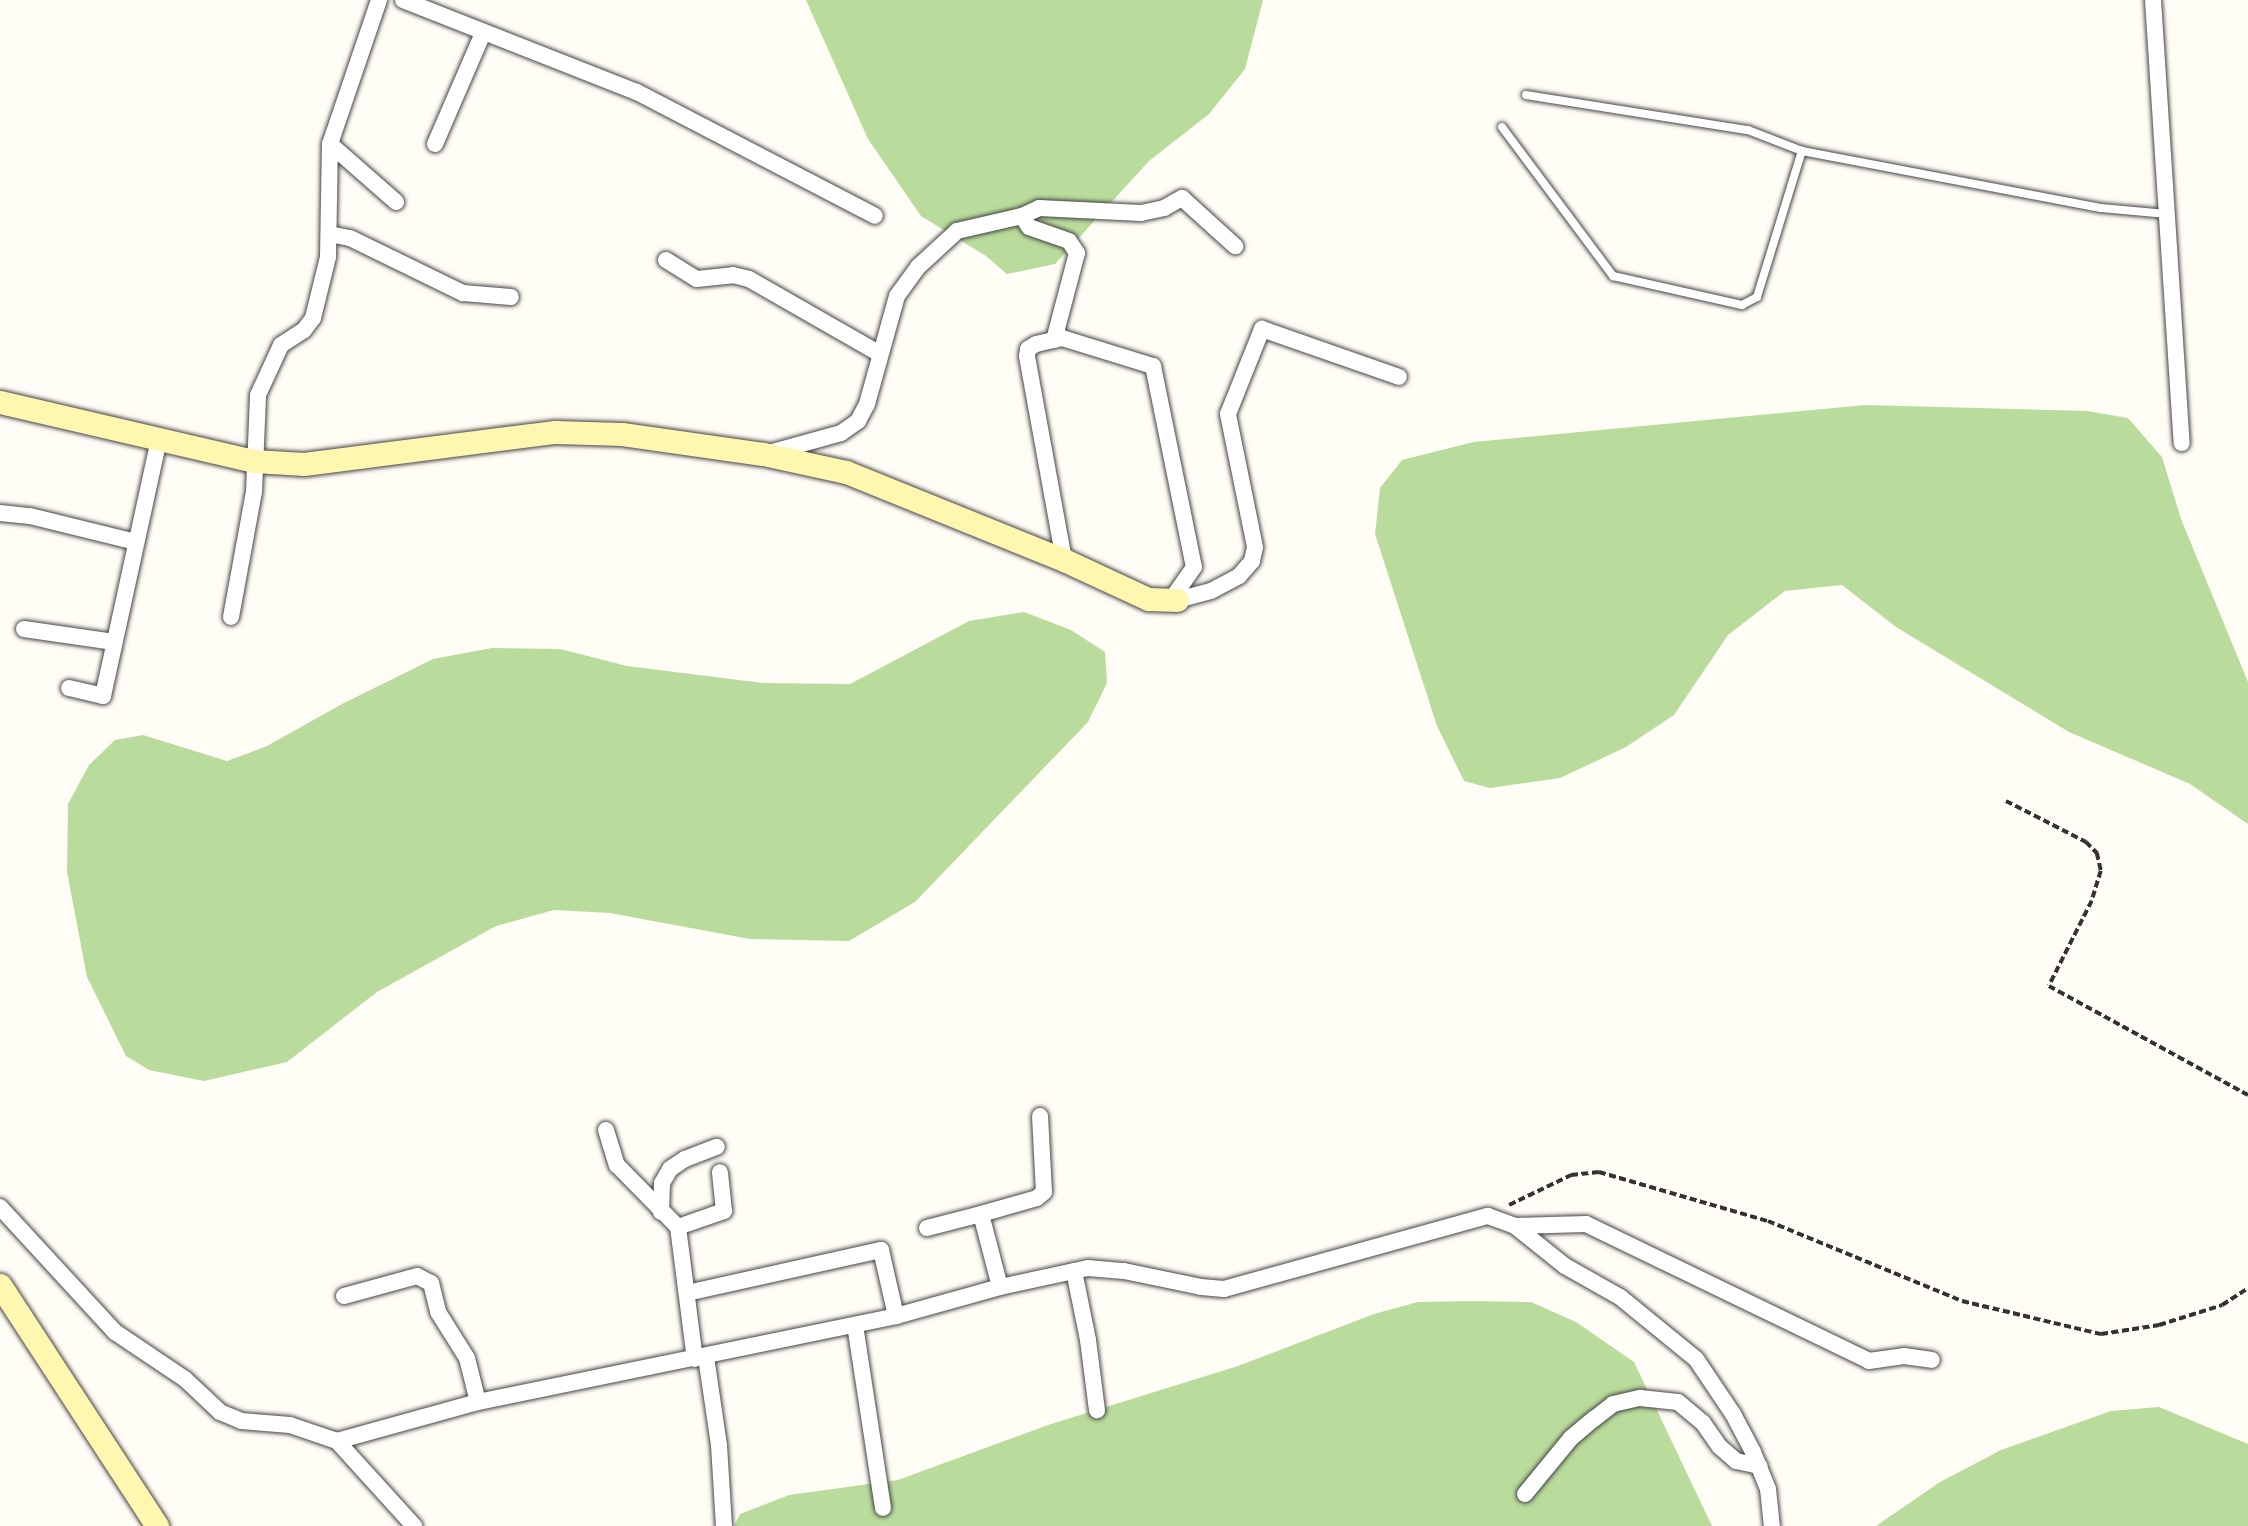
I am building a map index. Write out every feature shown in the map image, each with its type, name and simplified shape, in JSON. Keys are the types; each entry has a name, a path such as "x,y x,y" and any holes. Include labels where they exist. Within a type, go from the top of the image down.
{"street":[{"path":"231,617 254,492 258,395 281,345 304,330 313,318 328,257 330,144 379,0"},
{"path":"403,0 637,92 875,216"},
{"path":"2153,0 2182,443"},
{"path":"435,144 483,33"},
{"path":"330,144 396,202"},
{"path":"763,454 841,433 858,421 867,404 897,296 918,267 957,231 1021,216 1039,208 1141,213 1164,208 1182,198 1235,246"},
{"path":"1021,216 1029,227 1069,241 1077,253 1054,340"},
{"path":"328,234 349,238 463,293 511,297"},
{"path":"666,260 697,279 733,275 748,279 880,354"},
{"path":"0,402 254,461 304,464 555,432 622,434 763,454 846,472 1064,560 1148,599 1174,600 1211,591 1239,576 1252,561 1255,547 1228,414 1262,328 1399,377"},
{"path":"1064,560 1027,356 1028,349 1062,338 1153,366 1194,568 1174,600"},
{"path":"69,688 103,696 159,439"},
{"path":"0,513 30,516 136,542"},
{"path":"24,629 114,642"},
{"path":"928,1228 1037,1198 1044,1192 1040,1116"},
{"path":"606,1130 617,1165 678,1227 687,1293 719,1445 724,1526"},
{"path":"662,1212 662,1183 670,1169 685,1159 717,1147"},
{"path":"678,1227 724,1212 720,1172"},
{"path":"0,1207 115,1332 184,1379 220,1412 241,1421 290,1425 337,1441 414,1526"},
{"path":"981,1214 1000,1287"},
{"path":"337,1441 478,1402 896,1316 1000,1287 1088,1268 1124,1271 1201,1287 1224,1289 1488,1216 1515,1226 1565,1266 1620,1297 1696,1359 1733,1414 1759,1466 1768,1489 1772,1526"},
{"path":"1515,1226 1586,1224 1869,1361 1904,1356 1932,1360"},
{"path":"687,1293 881,1250 896,1316"},
{"path":"1074,1271 1088,1340 1097,1410"},
{"path":"344,1296 417,1276 431,1283 438,1312 467,1358 478,1402"},
{"path":"0,1285 157,1526"},
{"path":"855,1325 883,1508"},
{"path":"1525,1494 1571,1438 1614,1404 1640,1398 1678,1402 1703,1423 1720,1447 1736,1461 1759,1466"}],"lane":[{"path":"1526,95 1748,130 1802,151 2101,208 2167,214"},
{"path":"1502,127 1613,276 1742,305 1757,297 1802,151"}],"path":[{"path":"2006,801 2086,842 2097,853 2101,871 2092,901 2049,986 2248,1095"},
{"path":"1488,1216 1571,1175 1599,1172 1768,1221 1962,1301 2101,1334 2159,1325 2222,1305 2248,1288"}],"green space":[{"path":"806,0 1263,0 1245,69 1209,114 1149,161 1055,264 1007,274 986,256 921,216 868,139"},
{"path":"1865,405 2087,411 2128,418 2162,457 2181,519 2248,682 2248,824 2190,784 2069,732 1896,627 1842,585 1785,591 1728,635 1674,715 1626,747 1560,778 1490,788 1464,781 1437,726 1375,534 1380,488 1402,460 1474,442"},
{"path":"1024,612 1071,630 1105,652 1107,683 1088,722 915,902 849,941 750,939 610,913 554,910 496,926 377,992 287,1062 204,1081 149,1070 126,1056 87,977 67,872 68,804 89,765 115,740 143,735 227,761 267,746 342,704 433,659 492,648 560,649 627,666 763,683 850,684 969,621"},
{"path":"1418,1302 1531,1302 1576,1322 1634,1362 1712,1526 734,1526 740,1514 789,1495 898,1480 1051,1424 1238,1366 1374,1314"},
{"path":"2159,1407 2248,1444 2248,1526 1876,1526 1940,1482 2001,1450 2111,1411"}]}
